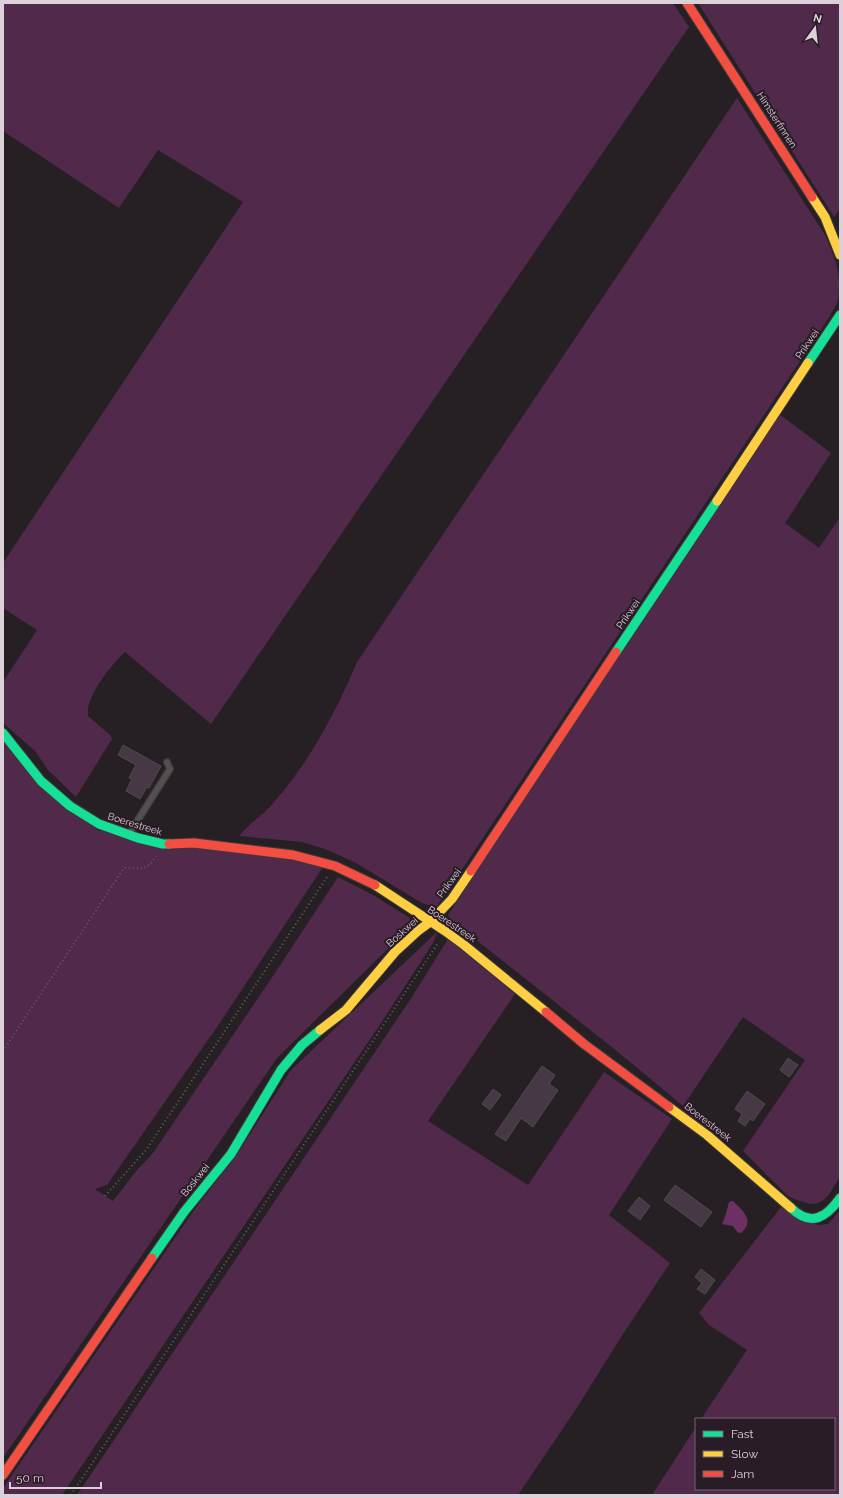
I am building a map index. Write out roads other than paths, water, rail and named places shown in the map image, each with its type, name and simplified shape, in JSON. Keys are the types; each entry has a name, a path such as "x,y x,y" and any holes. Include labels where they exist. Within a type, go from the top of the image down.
{"street":[{"name":"Himsterfinnen","path":"687,3 825,216 840,255"},
{"name":"Prikwei","path":"430,922 452,899 840,315"},
{"name":"Boerestreek","path":"3,733 41,781 70,806 99,824 128,835 163,844 194,843 293,855 335,866 374,885 464,945 584,1044 695,1125 798,1215 805,1218 820,1218 828,1214 840,1198"},
{"name":"Boskwei","path":"3,1475 184,1212 230,1154 281,1070 302,1046 346,1010 395,952 430,922"}],"lane":[{"path":"128,835 170,769 167,762"}]}
